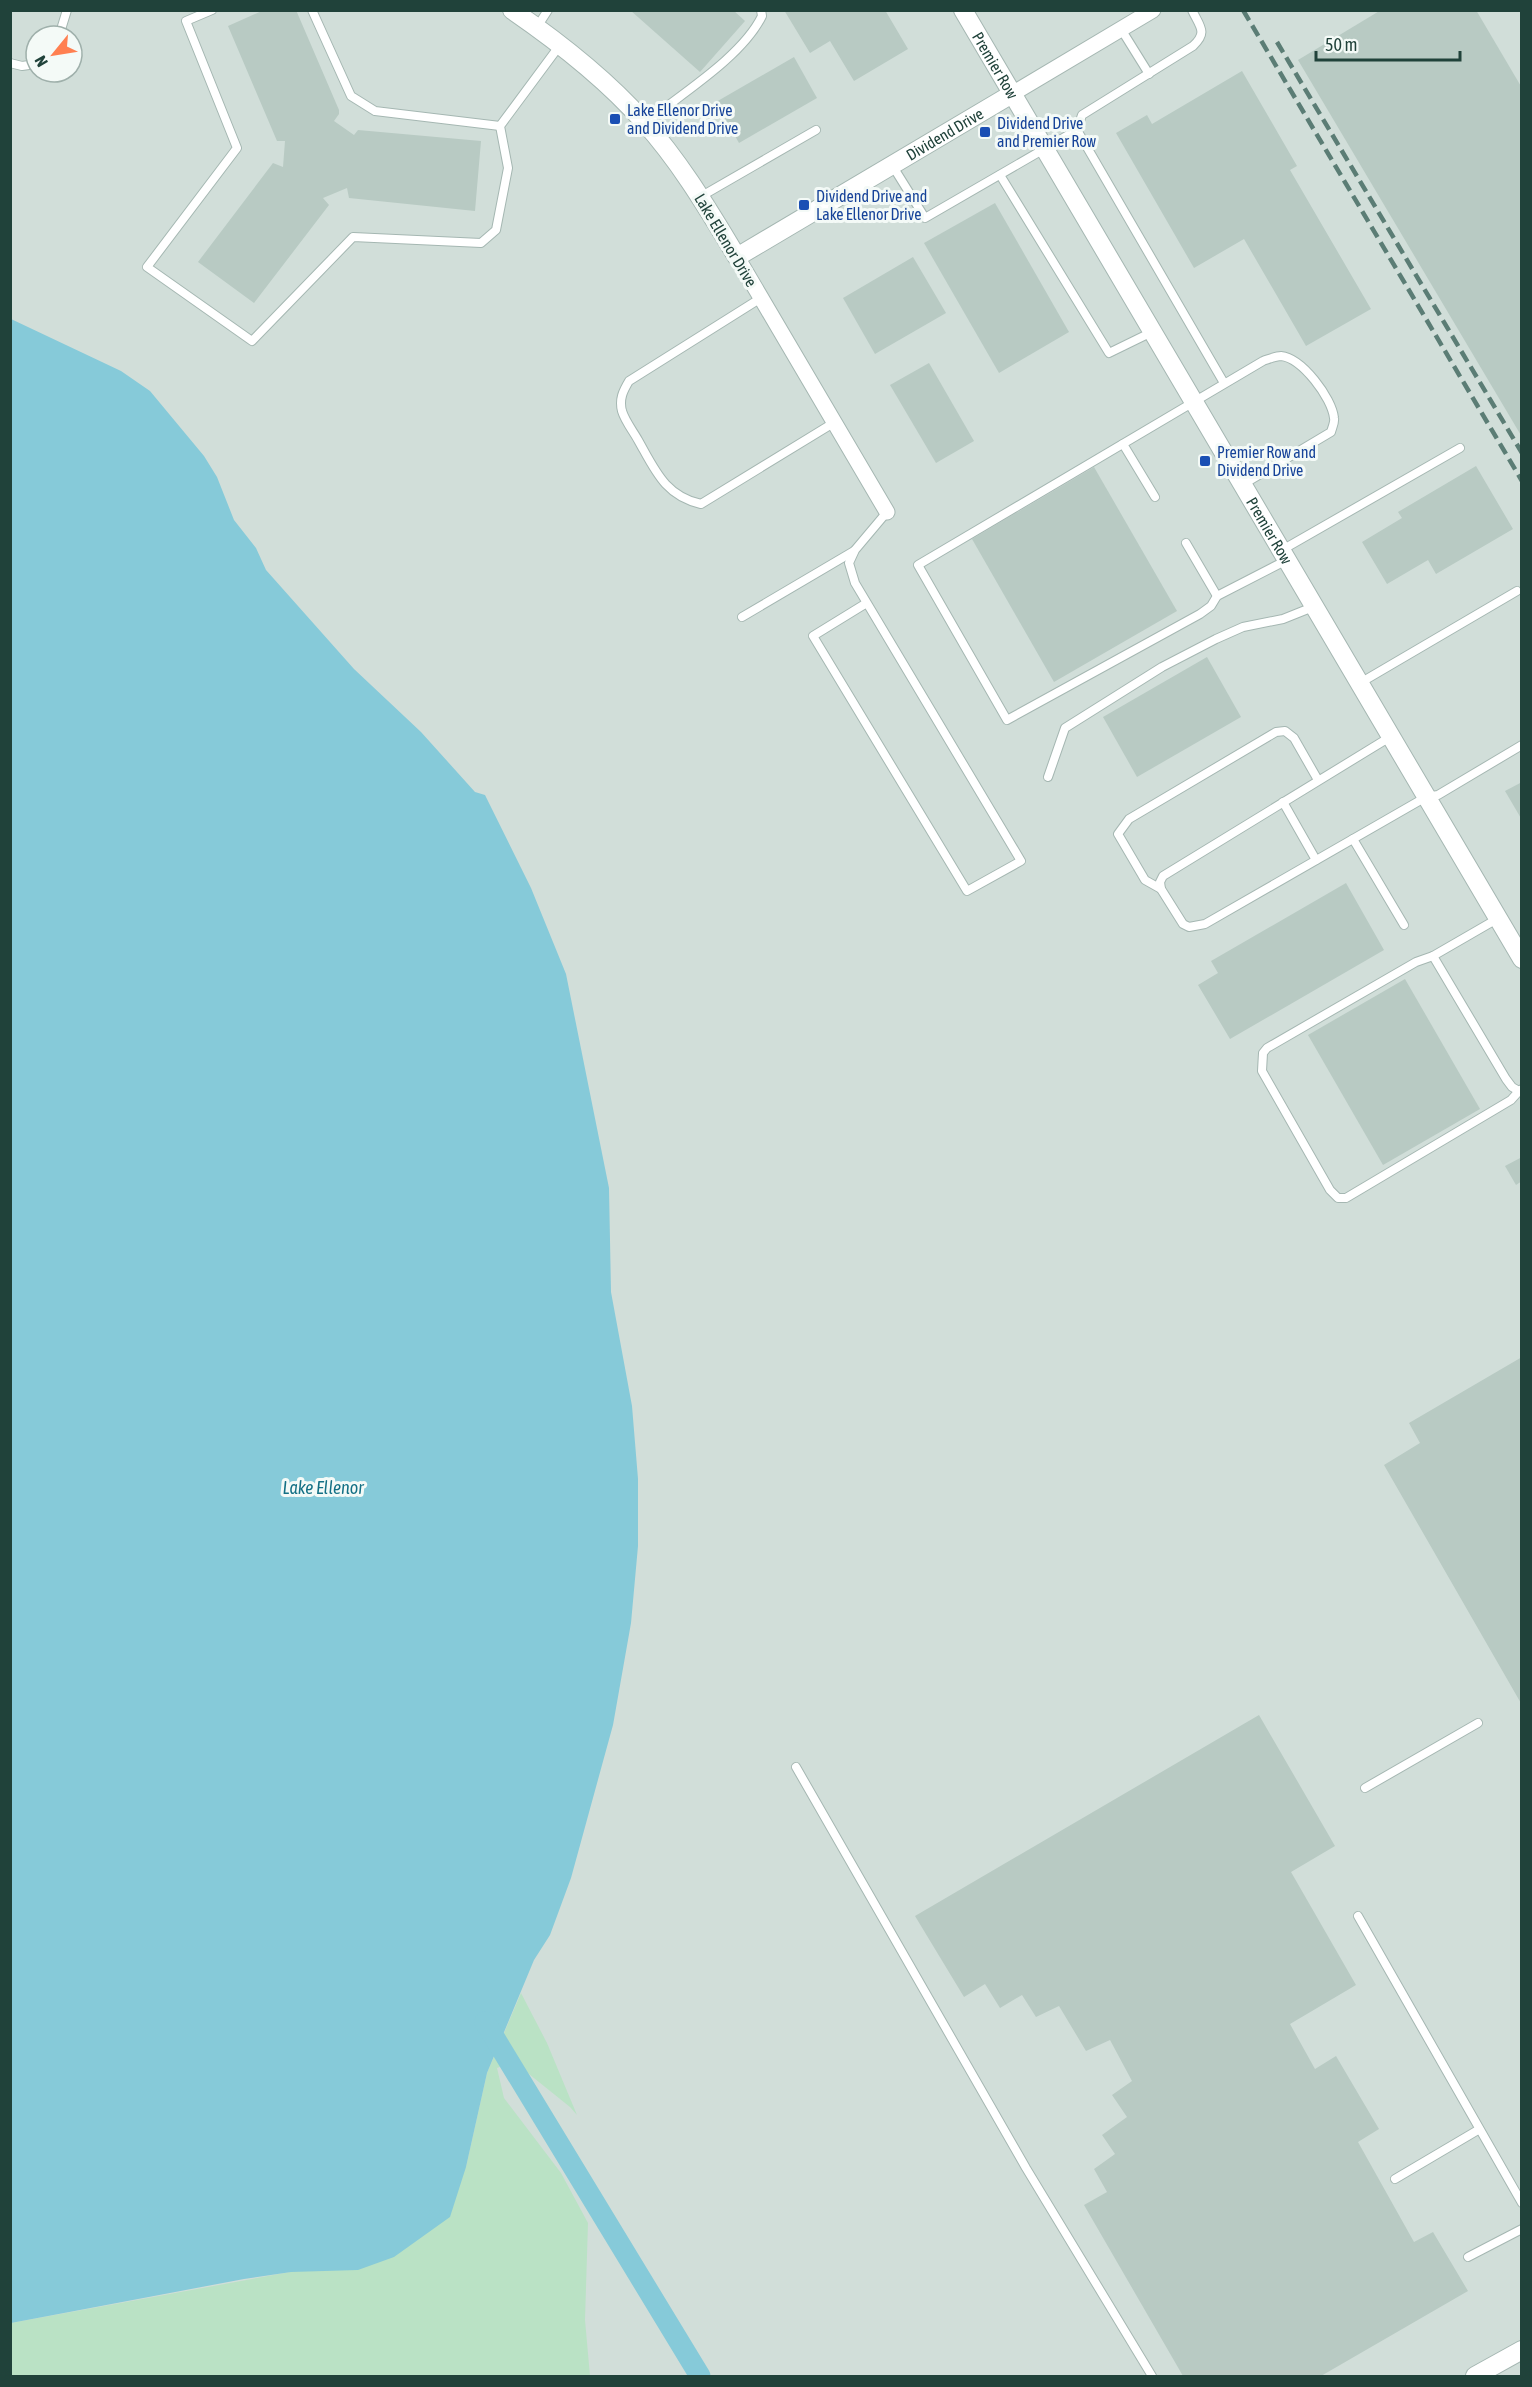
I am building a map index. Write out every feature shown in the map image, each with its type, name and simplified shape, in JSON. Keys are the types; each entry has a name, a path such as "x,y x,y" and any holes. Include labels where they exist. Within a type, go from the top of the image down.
{"street":[{"name":"Lake Ellenor Drive","path":"512,10 560,45 645,123 700,197 887,512"},
{"name":"Premier Row","path":"963,10 1497,919 1520,952"},
{"name":"Dividend Drive","path":"737,257 1150,11"},
{"path":"1475,2376 1521,2349"}],"lane":[{"path":"212,10 186,21 237,148 147,267 252,341 353,237 481,243 496,230 508,168 500,126 560,45"},
{"path":"312,10 351,96 375,111 500,126"},
{"path":"537,27 548,10"},
{"path":"645,123 718,67 757,27 762,16 761,10"},
{"path":"891,165 925,218 1077,130 1082,115 1193,46 1201,39 1203,32 1192,10"},
{"path":"1122,29 1149,74"},
{"path":"700,197 816,130"},
{"path":"1077,130 1224,383"},
{"path":"1000,175 1109,352 1152,332"},
{"path":"761,298 629,381 621,395 622,413 661,479 674,493 686,501 701,504 835,422"},
{"path":"1242,485 1331,432 1335,419 1322,391 1306,370 1294,360 1280,356 1263,361 918,565 1007,720 1200,614 1211,606 1217,596 1460,448"},
{"path":"1123,444 1155,497"},
{"path":"866,604 813,636 967,891 1021,861 855,583 849,563 855,550 887,512"},
{"path":"1186,543 1217,596"},
{"path":"742,617 855,550"},
{"path":"1359,683 1517,591"},
{"path":"1048,777 1065,728 1162,667 1216,639 1243,627 1283,619 1314,606"},
{"path":"1161,889 1145,880 1118,834 1129,819 1276,732 1285,731 1294,738 1318,780"},
{"path":"1390,737 1163,876 1160,882 1161,889 1183,924 1196,927 1205,924 1426,797 1438,795 1521,745"},
{"path":"1283,802 1316,860"},
{"path":"1353,839 1404,925"},
{"path":"1433,956 1506,1079 1512,1087 1520,1090 1511,1100 1347,1198 1338,1198 1330,1190 1262,1071 1263,1053 1267,1048 1416,962 1433,956 1497,919"},
{"path":"1365,1788 1478,1723"},
{"path":"796,1767 1026,2168 1152,2376"},
{"path":"1358,1916 1521,2203"},
{"path":"1395,2179 1478,2130"},
{"path":"1468,2257 1521,2229"}],"shaded area":[{"path":"11,11 1521,11 1521,2376 11,2376"}],"green space":[{"path":"521,1993 547,2043 577,2115 514,2062 497,2068 504,2098 561,2173 588,2223 585,2320 590,2376 11,2376 11,2323 290,2272 466,2167 487,2073"}],"water":[{"name":"Lake Ellenor","path":"11,319 121,371 150,391 204,456 217,477 234,520 256,548 266,570 354,669 421,732 475,792 485,795 531,888 566,974 609,1188 611,1292 632,1406 638,1479 638,1546 631,1623 613,1725 571,1878 550,1935 534,1960 487,2073 466,2167 450,2217 394,2257 358,2270 291,2272 244,2279 11,2323"}],"building":[{"path":"264,10 296,10 339,110 334,121 354,135 358,130 481,141 475,211 349,198 347,188 323,198 329,205 254,303 198,262 273,163 283,167 285,141 277,141 228,26"},
{"path":"630,10 733,10 745,21 700,72"},
{"path":"784,10 885,10 908,49 854,81 830,41 810,53"},
{"path":"1381,10 1476,10 1522,88 1522,437 1298,60"},
{"path":"794,57 817,98 739,143 716,102"},
{"path":"1242,71 1297,166 1290,170 1371,309 1306,346 1244,239 1194,268 1116,133 1147,115 1152,124"},
{"path":"995,203 1069,332 999,373 924,243"},
{"path":"913,257 946,313 875,354 843,298"},
{"path":"929,363 974,441 936,463 890,385"},
{"path":"1476,466 1513,529 1436,574 1428,560 1387,584 1362,542 1402,518 1398,512"},
{"path":"1094,467 1177,611 1054,682 972,539"},
{"path":"1207,657 1241,717 1137,777 1103,717"},
{"path":"1522,782 1522,820 1505,791"},
{"path":"1346,883 1384,950 1230,1039 1198,985 1218,973 1211,961"},
{"path":"1405,979 1480,1109 1383,1165 1308,1035"},
{"path":"1522,1157 1522,1181 1516,1185 1505,1166"},
{"path":"1522,1357 1522,1705 1384,1465 1420,1443 1409,1423"},
{"path":"1259,1715 1335,1846 1291,1872 1356,1985 1290,2024 1315,2069 1336,2056 1379,2129 1358,2142 1414,2242 1433,2232 1468,2291 1321,2376 1183,2376 1084,2205 1107,2192 1094,2169 1115,2154 1102,2135 1127,2117 1112,2095 1132,2081 1110,2040 1086,2051 1059,2006 1036,2017 1022,1995 1000,2008 985,1984 964,1997 915,1916"}],"waterway":[{"path":"485,2022 700,2376"}],"railway":[{"path":"1243,10 1522,481"},
{"path":"1277,42 1522,453"}],"place":[{"name":"Lake Ellenor Drive and Dividend Drive","path":"615,119"},
{"name":"Dividend Drive and Premier Row","path":"985,132"},
{"name":"Dividend Drive and Lake Ellenor Drive","path":"804,205"},
{"name":"Premier Row and Dividend Drive","path":"1205,461"}]}
